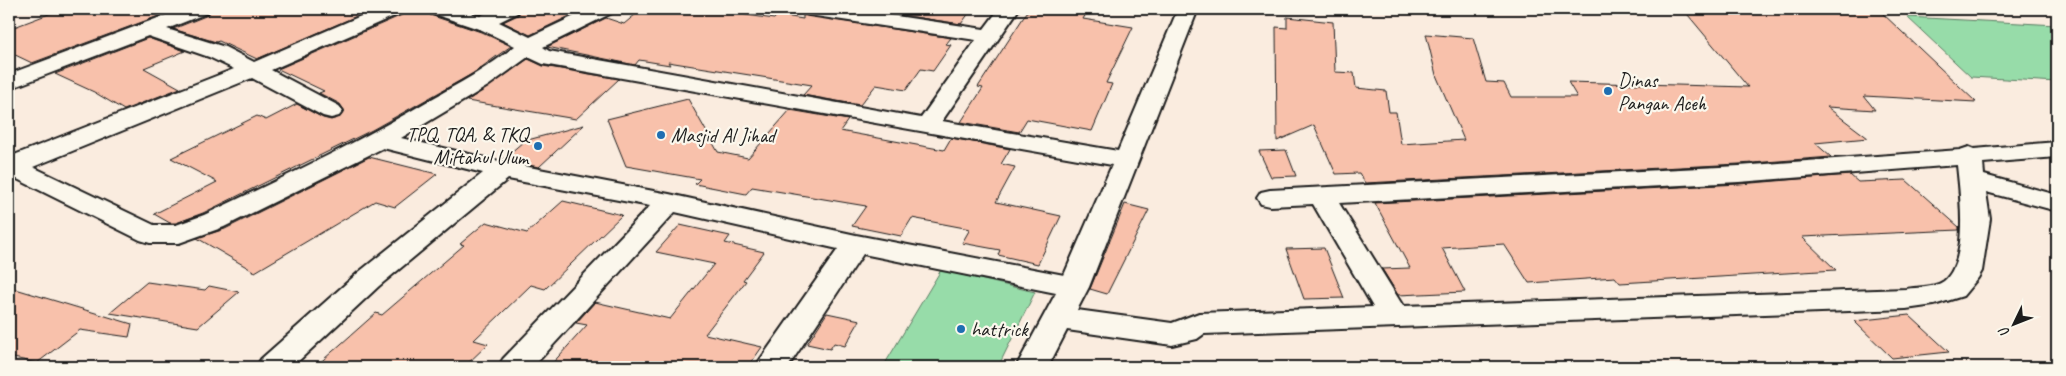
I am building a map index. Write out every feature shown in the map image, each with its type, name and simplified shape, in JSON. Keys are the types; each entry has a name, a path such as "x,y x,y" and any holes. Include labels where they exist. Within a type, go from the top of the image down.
{"street":[{"path":"9,82 200,9"},
{"path":"10,165 253,70 394,9"},
{"path":"438,9 481,23 520,40 534,54 543,57 1127,160"},
{"path":"481,23 510,9"},
{"path":"10,165 150,234 179,234 214,221 380,140 480,81 508,63 528,46 605,9"},
{"path":"810,9 838,11 989,36"},
{"path":"928,126 1009,9"},
{"path":"1032,367 1074,287 1188,9"},
{"path":"146,29 217,52 332,111"},
{"path":"380,140 503,170 669,202 856,244 1074,287"},
{"path":"1270,198 1739,174 1971,168 2057,150"},
{"path":"1971,168 2057,203"},
{"path":"1058,318 1172,334 1186,331 1199,324 1906,299 1934,295 1953,289 1968,271 1976,219 1971,168"},
{"path":"272,367 370,279 503,170"},
{"path":"1321,195 1394,317"},
{"path":"514,367 669,202"},
{"path":"772,367 856,244"}],"green space":[{"path":"1907,17 2057,25 2057,82 1971,77"},
{"name":"hattrick","path":"941,270 1035,292 998,367 883,367"}],"building":[{"path":"62,9 177,9 32,63 9,52 9,29"},
{"path":"212,9 373,9 257,59 219,41 216,42 173,29 208,15"},
{"path":"406,9 426,9 430,15 481,32 511,46 472,74 372,130 203,213 176,223 170,223 154,214 217,182 171,158 257,116 266,120 297,104 323,118 331,120 340,117 344,110 340,104 319,93 324,91 278,69 402,15"},
{"path":"522,9 582,10 530,35 503,22 518,15"},
{"path":"642,9 682,11 685,9 706,9 774,19 778,15 803,19 803,15 951,38 946,44 951,45 933,71 921,69 906,90 876,85 860,105 803,95 812,85 668,62 670,65 639,60 635,65 547,47 606,18 624,24"},
{"path":"860,9 972,9 961,24"},
{"path":"1029,9 1089,9 1083,19 1133,27 1106,83 1112,84 1092,131 1027,119 1019,132 961,122 983,88 978,87"},
{"path":"1683,9 1829,9 1881,12 1976,102 1864,96 1875,110 1827,107 1868,138 1815,143 1831,157 1739,164 1365,183 1359,173 1336,174 1314,125 1277,141 1276,27 1287,28 1287,17 1333,22 1335,72 1354,73 1356,88 1386,91 1389,112 1396,112 1401,144 1464,140 1436,75 1426,34 1473,38 1486,82 1504,83 1511,97 1577,97 1568,82 1748,87"},
{"path":"148,38 185,51 144,68 180,88 124,110 94,92 55,74"},
{"path":"528,59 543,66 619,79 576,119 467,101"},
{"path":"688,99 718,152 748,158 790,110 848,120 840,131 944,150 951,138 1010,149 1001,164 1015,167 996,202 1061,216 1038,264 998,255 1000,250 962,243 970,229 912,218 901,236 852,226 866,206 752,187 746,194 695,184 700,179 626,166 607,119"},
{"path":"584,125 539,167 502,160 524,141"},
{"path":"1286,150 1296,176 1271,177 1259,151"},
{"path":"369,157 437,174 395,207 375,201 255,272 197,238 225,229"},
{"path":"1850,175 1858,182 1906,180 1959,227 1959,230 1802,237 1836,270 1620,283 1615,277 1529,283 1504,244 1442,248 1465,292 1398,295 1382,269 1410,268 1375,203 1739,184"},
{"path":"563,201 622,215 545,289 531,285 474,340 488,344 464,367 315,367 376,313 382,315 464,245 460,244 486,222 527,233"},
{"path":"1125,204 1149,210 1107,294 1090,289"},
{"path":"680,225 730,236 725,243 764,252 743,280 746,281 705,334 762,347 748,367 549,367 587,325 576,323 595,302 670,319 714,264 656,252"},
{"path":"1324,248 1344,298 1304,299 1286,249"},
{"path":"147,282 205,290 209,286 239,292 198,327 110,313"},
{"path":"9,287 132,324 129,337 80,330 37,363 9,357"},
{"path":"827,313 860,320 845,346 834,343 830,349 807,344"},
{"path":"1909,315 1949,352 1892,358 1854,321"}],"place":[{"name":"Dinas Pangan Aceh","path":"1608,91"},
{"name":"Masjid Al Jihad","path":"661,135"},
{"name":"TPQ, TQA, & TKQ Miftahul Ulum","path":"538,146"},
{"name":"hattrick","path":"961,329"}]}
